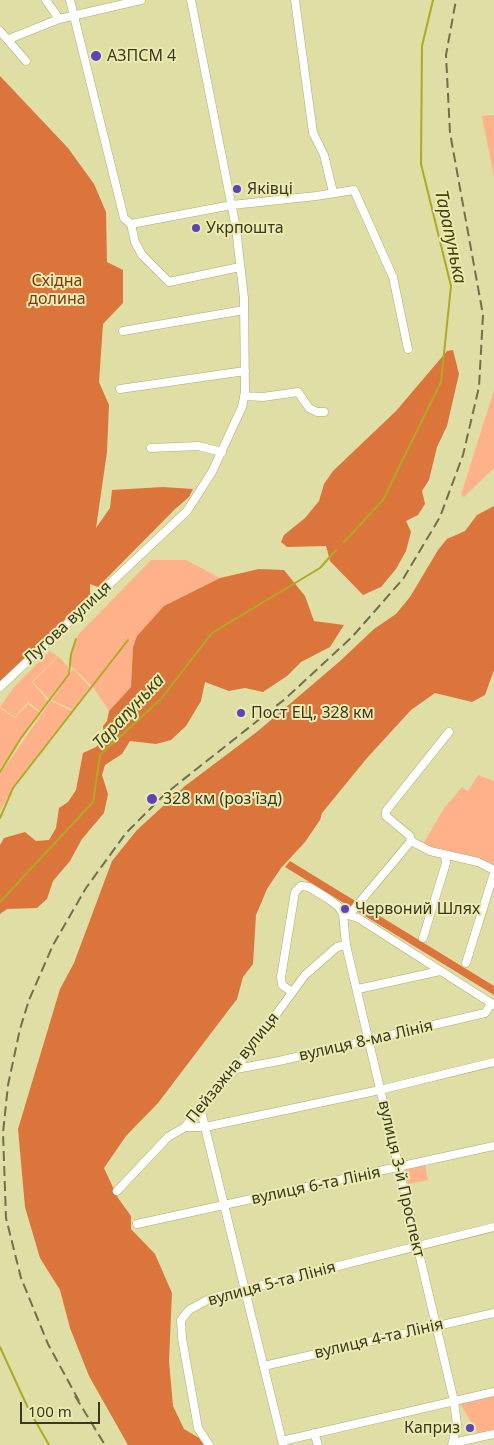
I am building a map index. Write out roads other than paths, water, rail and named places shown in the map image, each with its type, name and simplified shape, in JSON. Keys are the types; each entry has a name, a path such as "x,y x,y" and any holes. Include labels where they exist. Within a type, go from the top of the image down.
{"street":[{"path":"46,0 59,19"},
{"path":"70,0 95,93 124,218 131,224 135,242 142,255 169,282 240,267"},
{"path":"9,40 59,19 141,0"},
{"name":"Лугова вулиця","path":"0,687 187,511 202,490 222,452 242,407 245,371 244,310 240,267 232,205 192,0"},
{"path":"295,0 313,133 324,155 333,192"},
{"path":"0,31 26,61"},
{"path":"131,224 232,205 354,190 393,277 408,349"},
{"path":"123,330 244,310"},
{"path":"120,389 245,371"},
{"path":"244,396 263,397 298,392 309,408 317,412 324,412"},
{"path":"151,448 198,446 222,452"},
{"path":"449,732 386,811 386,816 410,839 445,855 478,862 494,871 466,963"},
{"path":"346,914 410,839"},
{"path":"423,938 446,863 445,855"},
{"path":"292,992 282,985 280,977 295,892 300,886 309,887 338,906 346,914 440,970 492,1004"},
{"name":"вулиця 3-й Проспект","path":"346,914 346,945 358,989 398,1168 454,1401 457,1425 453,1444"},
{"name":"Пейзажна вулиця","path":"117,1191 168,1137 185,1127 200,1107 236,1069 305,975 337,947 346,945"},
{"path":"358,989 440,970"},
{"name":"вулиця 8-ма Лінія","path":"236,1069 279,1061 485,1013 492,1004"},
{"path":"185,1127 205,1127 380,1090 494,1062"},
{"path":"200,1107 283,1443 314,1433 494,1392"},
{"name":"вулиця 6-та Лінія","path":"137,1224 494,1146"},
{"name":"вулиця 5-та Лінія","path":"209,1445 198,1428 181,1320 190,1310 211,1298 494,1227"},
{"name":"вулиця 4-та Лінія","path":"264,1366 494,1313"},
{"path":"314,1433 318,1445"},
{"path":"453,1444 494,1434"}],"waterway":[{"name":"Тарапунька","path":"344,542 383,500 441,382 451,286 421,164 422,46 433,0"},
{"name":"Тарапунька","path":"0,902 93,802 100,755 161,699 212,633 320,568 336,550"},
{"path":"0,772 21,738 69,674 71,654 76,639"},
{"path":"0,818 13,788 128,640"},
{"name":"Тарапунька","path":"0,1347 28,1408 49,1445"}],"railway":[{"path":"79,1401 48,1344 21,1278 6,1218 3,1133 8,1085 20,1029 29,1000 53,945 86,888 126,833 165,794 285,699 352,637 403,579 440,517 463,455 479,387 483,315 450,133 446,55 456,0"},
{"path":"75,1396 105,1445"}],"place":[{"name":"АЗПСМ 4","path":"96,56"},
{"name":"Яківці","path":"237,189"},
{"name":"Укрпошта","path":"196,228"},
{"name":"Пост ЕЦ, 328 км","path":"241,713"},
{"name":"328 км (роз'їзд)","path":"152,799"},
{"name":"Червоний Шлях","path":"345,909"},
{"name":"Каприз","path":"470,1428"}],"park label":[{"name":"Східна долина","path":"57,290"}]}
